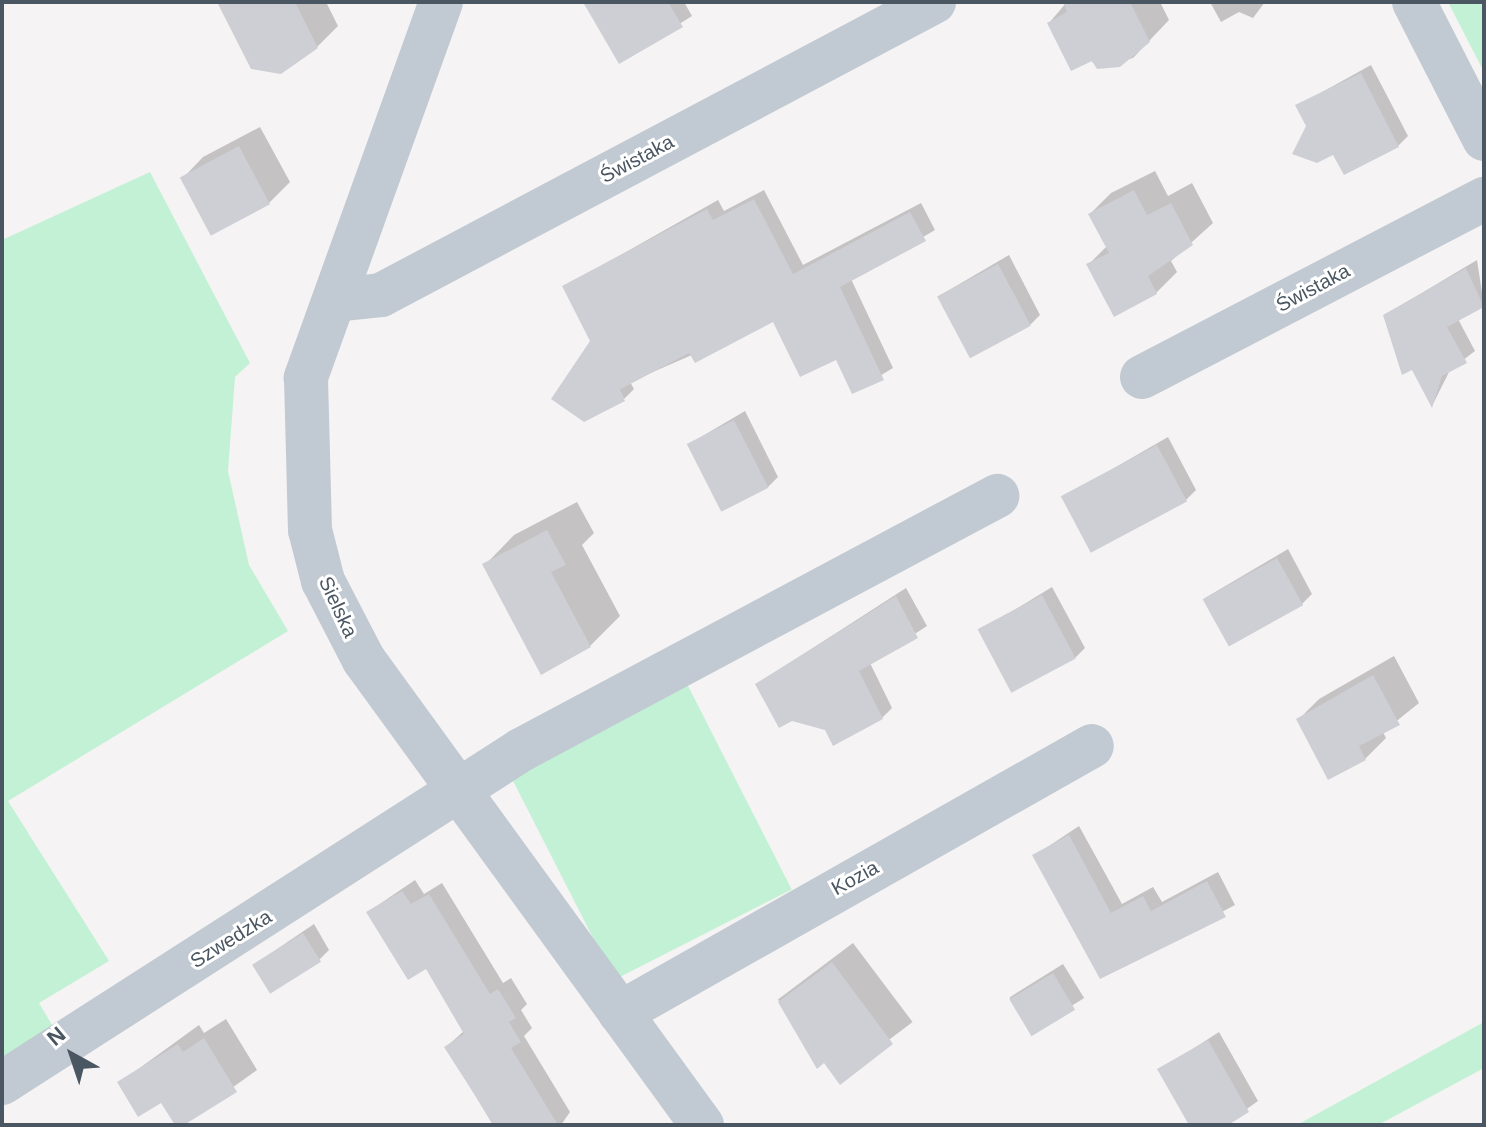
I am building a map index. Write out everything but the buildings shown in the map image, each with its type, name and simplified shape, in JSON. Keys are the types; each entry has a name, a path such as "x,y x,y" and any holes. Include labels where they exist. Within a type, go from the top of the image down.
{"street":[{"name":"Sielska","path":"441,2 335,300 313,352 302,413 310,530 342,620 460,795 702,1125"},
{"name":"Świstaka","path":"335,300 381,295 934,2"},
{"path":"1414,2 1484,139"},
{"name":"Świstaka","path":"1142,377 1484,199"},
{"name":"Szwedzka","path":"2,1083 460,795 521,750 997,496"},
{"name":"Kozia","path":"620,1013 1092,746"}],"green space":[{"path":"1448,2 1484,2 1484,72"},
{"path":"150,172 250,363 235,377 228,471 249,565 288,631 8,801 109,961 39,1003 55,1030 2,1063 2,240"},
{"path":"685,680 792,889 614,980 508,770"},
{"path":"1484,1022 1484,1068 1378,1125 1297,1125"}]}
